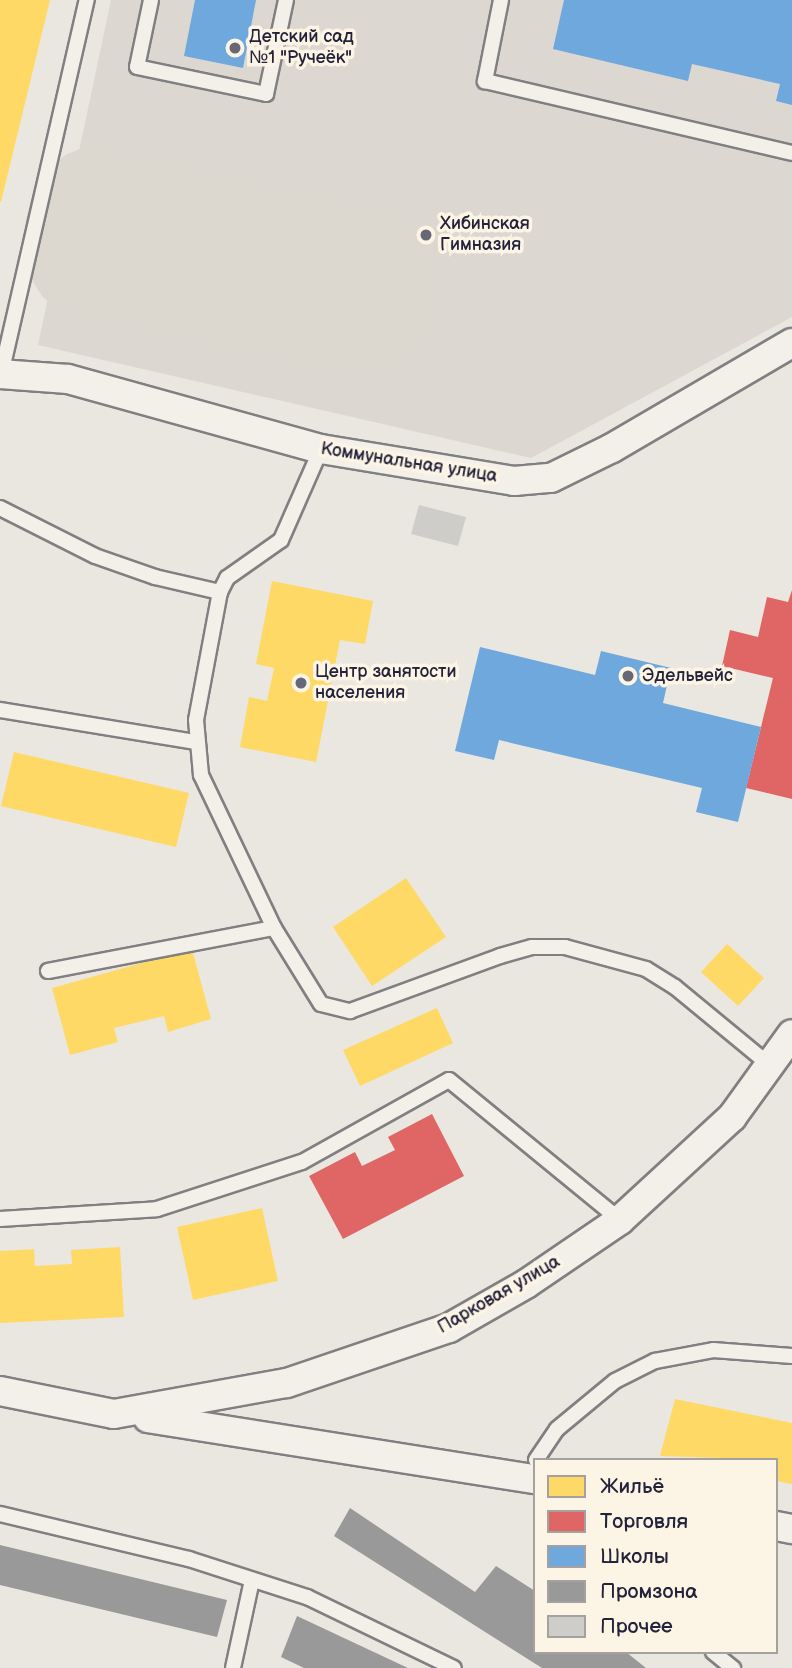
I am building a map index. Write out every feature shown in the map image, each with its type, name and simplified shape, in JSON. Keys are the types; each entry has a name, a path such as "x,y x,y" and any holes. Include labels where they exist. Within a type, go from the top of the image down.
{"street":[{"name":"Коммунальная улица","path":"0,374 68,379 321,449 514,481 551,478 612,448 792,343"},
{"name":"Парковая улица","path":"0,1391 114,1414 287,1383 449,1328 526,1284 620,1220 732,1116 792,1034"},
{"path":"114,1414 211,1424 533,1469"}],"lane":[{"path":"0,374 87,0"},
{"path":"151,0 136,67 265,94 286,0"},
{"path":"501,0 485,81 792,153"},
{"path":"321,449 281,540 227,578 220,592 195,742 201,775 274,928 312,993 334,1009 366,1008 500,956 532,947 565,947 646,969 675,986 771,1066"},
{"path":"0,508 95,556 155,577 220,592"},
{"path":"0,710 195,742"},
{"path":"48,971 274,928"},
{"path":"0,1219 157,1209 302,1162 449,1080 620,1220"},
{"path":"540,1458 557,1429 576,1413 615,1381 655,1361 713,1350 792,1356"},
{"path":"0,1514 188,1559 307,1597 454,1668"},
{"path":"233,1668 252,1580"},
{"path":"716,1654 733,1668"}],"shaded area":[{"name":"Хибинская Гимназия","path":"111,0 792,0 792,317 531,458 38,345"},
{"path":"96,143 390,207 417,221 438,241 443,275 443,310 432,341 382,376 346,379 60,313 42,296 28,274 23,248 26,219 33,192 48,169 67,154"}],"building: Жильё":[{"path":"0,0 50,0 1,202 0,202"},
{"name":"Центр занятости населения","path":"272,581 373,601 365,644 340,640 316,762 240,747 249,697 267,701 274,668 256,664"},
{"path":"14,752 189,793 176,847 1,806"},
{"path":"406,878 446,937 372,986 333,927"},
{"path":"727,944 764,978 738,1006 701,972"},
{"path":"192,949 211,1019 168,1032 164,1016 114,1028 118,1042 70,1055 52,988"},
{"path":"437,1008 453,1043 360,1086 343,1050"},
{"path":"262,1208 278,1281 193,1300 177,1227"},
{"path":"120,1247 124,1317 0,1323 0,1251 34,1249 35,1266 72,1264 71,1250"},
{"path":"675,1399 792,1423 792,1484 778,1481 778,1458 660,1456"}],"building: Торговля":[{"path":"792,590 792,799 746,788 773,678 722,666 730,630 758,637 767,597 788,602"},
{"path":"432,1114 464,1176 343,1239 309,1176 355,1152 362,1166 395,1150 388,1137"}],"building: Школы":[{"path":"195,0 256,0 243,68 184,56"},
{"path":"564,0 792,0 792,105 776,101 780,84 692,64 688,81 553,49"},
{"path":"480,647 595,675 601,651 671,668 663,703 761,727 738,822 696,812 702,788 499,740 494,760 455,751"}],"building: Промзона":[{"path":"350,1508 475,1592 496,1566 533,1590 533,1654 628,1654 646,1668 542,1668 334,1536"},
{"path":"0,1545 227,1600 217,1637 0,1585"},
{"path":"297,1616 408,1668 304,1668 281,1657"}],"building: Прочее":[{"path":"419,505 466,517 458,546 411,534"}],"place":[{"name":"Детский сад №1 \"Ручеёк\"","path":"235,48"},
{"name":"Хибинская Гимназия","path":"426,235"},
{"name":"Эдельвейс","path":"628,676"},
{"name":"Центр занятости населения","path":"301,683"}]}
